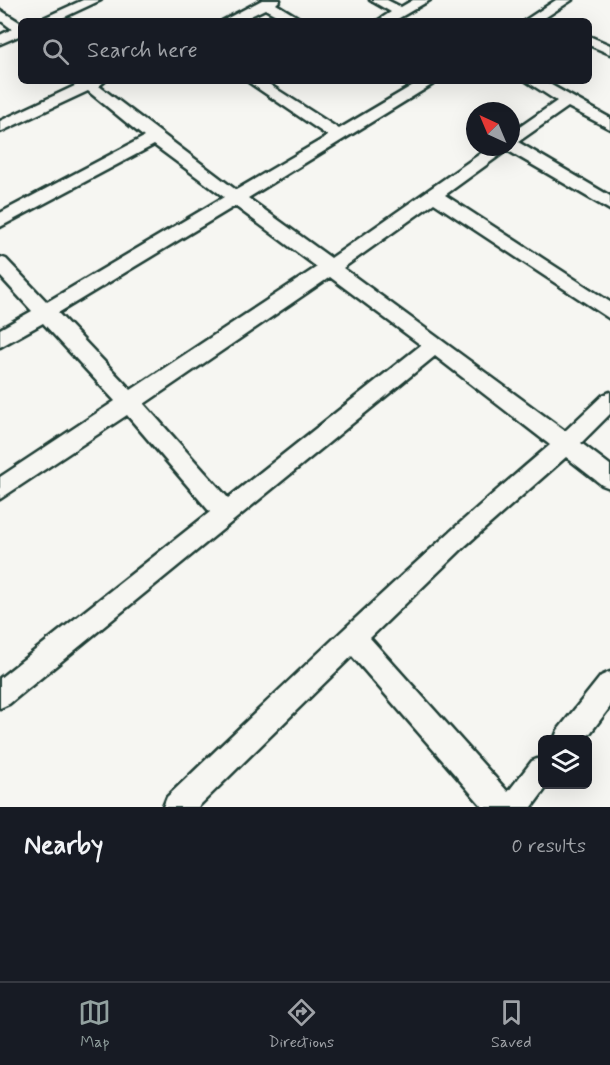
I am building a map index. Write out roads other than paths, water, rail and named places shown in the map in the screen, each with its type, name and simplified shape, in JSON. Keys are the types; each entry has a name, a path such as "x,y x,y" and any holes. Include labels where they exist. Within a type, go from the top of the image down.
{"street":[{"path":"51,18 94,0"},
{"path":"377,0 401,12"},
{"path":"390,18 423,0"},
{"path":"541,18 565,0"},
{"path":"235,18 270,2 293,18"},
{"path":"0,14 18,28"},
{"path":"0,40 18,31"},
{"path":"592,41 610,50"},
{"path":"0,127 86,84"},
{"path":"92,84 155,138 610,478"},
{"path":"259,84 338,135"},
{"path":"0,339 237,199 416,84"},
{"path":"539,84 610,124"},
{"path":"520,134 568,100"},
{"path":"0,220 155,138"},
{"path":"520,150 609,202"},
{"path":"0,489 330,268 488,156"},
{"path":"432,194 610,312"},
{"path":"0,264 129,402 226,514"},
{"path":"0,695 435,345"},
{"path":"177,807 457,538 566,444 610,401"},
{"path":"352,637 502,807"},
{"path":"573,735 607,697"},
{"path":"514,807 538,777"}]}
